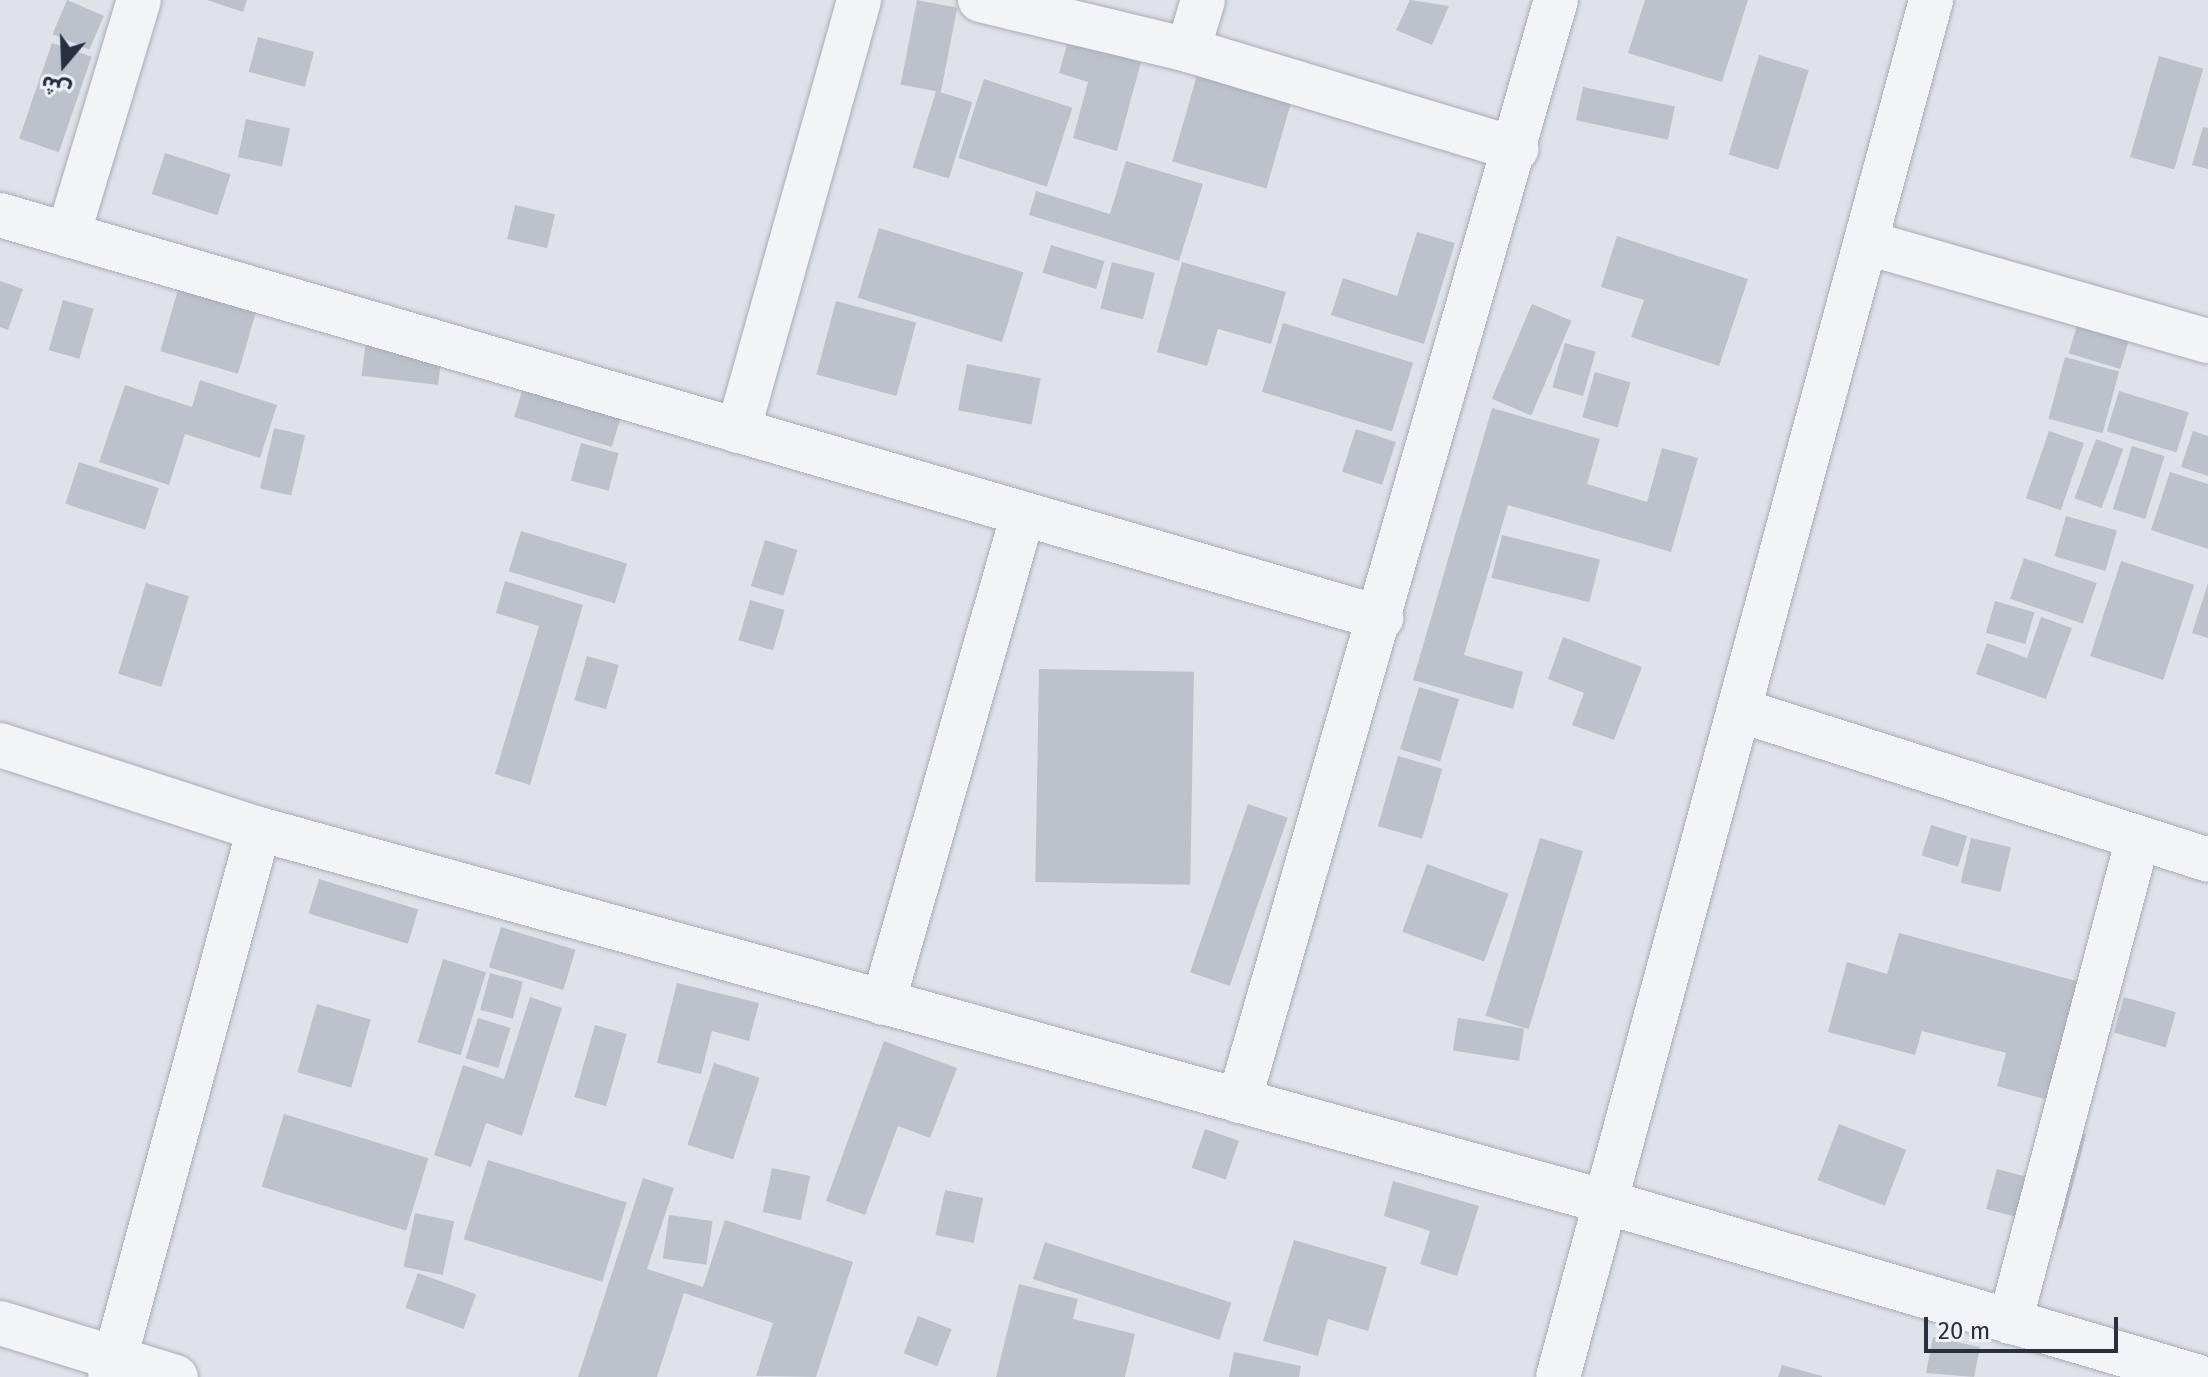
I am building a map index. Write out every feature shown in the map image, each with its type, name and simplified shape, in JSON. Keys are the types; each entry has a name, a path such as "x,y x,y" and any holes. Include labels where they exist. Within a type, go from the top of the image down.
{"street":[{"path":"68,235 139,0"},
{"path":"738,431 859,0"},
{"path":"980,0 1188,50 1516,149"},
{"path":"1188,50 1203,0"},
{"path":"1239,1101 1381,618 1556,0"},
{"path":"1558,1377 1742,711 1931,0"},
{"path":"0,215 1381,618"},
{"path":"1868,243 2208,341"},
{"path":"883,1003 1023,514"},
{"path":"1742,711 2208,860"},
{"path":"0,745 259,829 1606,1202 2199,1377"},
{"path":"113,1368 259,829"},
{"path":"2010,1322 2138,838"},
{"path":"0,1323 113,1368 176,1377"}],"building":[{"path":"67,0 104,16 89,50 53,34"},
{"path":"207,0 247,0 243,12"},
{"path":"917,0 957,8 941,92 901,84"},
{"path":"1410,0 1449,6 1432,45 1396,30"},
{"path":"1645,0 1748,0 1722,82 1628,53"},
{"path":"258,37 314,52 305,87 249,72"},
{"path":"1068,41 1141,62 1117,151 1073,138 1088,82 1059,73"},
{"path":"52,43 92,57 59,152 19,138"},
{"path":"1759,55 1809,70 1778,170 1729,154"},
{"path":"2159,56 2203,69 2174,170 2130,157"},
{"path":"1197,75 1291,102 1266,189 1172,162"},
{"path":"984,79 1072,108 1047,187 958,158"},
{"path":"1583,87 1675,107 1668,140 1576,120"},
{"path":"936,91 972,102 949,179 913,168"},
{"path":"246,119 290,128 282,167 238,157"},
{"path":"2203,127 2208,128 2208,169 2192,165"},
{"path":"165,153 231,174 217,215 152,194"},
{"path":"1126,161 1203,184 1179,261 1029,215 1036,191 1110,214"},
{"path":"515,205 555,214 547,248 507,239"},
{"path":"879,228 1023,272 1002,342 858,298"},
{"path":"1417,232 1455,243 1424,344 1331,315 1343,278 1397,296"},
{"path":"1617,236 1748,279 1719,366 1631,337 1644,300 1601,287"},
{"path":"1051,245 1105,261 1096,289 1043,273"},
{"path":"1112,262 1155,273 1143,319 1100,309"},
{"path":"1182,262 1286,292 1271,344 1218,329 1207,366 1157,352"},
{"path":"0,281 23,289 8,330 0,327"},
{"path":"179,286 257,308 238,374 160,351"},
{"path":"63,300 94,309 79,359 49,350"},
{"path":"836,301 916,322 897,396 816,374"},
{"path":"1532,304 1572,321 1531,416 1492,399"},
{"path":"2080,316 2132,332 2120,369 2069,353"},
{"path":"1283,323 1413,363 1392,432 1262,392"},
{"path":"367,332 443,341 438,385 362,376"},
{"path":"1565,343 1596,352 1583,396 1552,387"},
{"path":"2065,357 2119,371 2103,433 2048,419"},
{"path":"967,364 1041,378 1032,424 958,410"},
{"path":"1595,372 1631,382 1618,427 1582,417"},
{"path":"527,375 625,405 612,447 514,417"},
{"path":"200,380 277,405 260,458 185,434 169,485 99,462 125,385 192,407"},
{"path":"2119,391 2189,412 2177,453 2107,431"},
{"path":"1492,408 1600,439 1587,484 1647,502 1662,448 1698,458 1671,552 1508,505 1464,655 1523,672 1513,709 1413,680"},
{"path":"274,428 305,435 291,496 260,488"},
{"path":"1356,429 1396,442 1382,485 1342,472"},
{"path":"2049,431 2084,443 2061,510 2026,498"},
{"path":"2193,431 2208,436 2208,476 2181,467"},
{"path":"2096,439 2123,449 2102,508 2074,498"},
{"path":"581,443 619,453 609,491 571,481"},
{"path":"2132,446 2165,456 2145,519 2113,509"},
{"path":"79,462 159,488 145,530 65,504"},
{"path":"2170,472 2208,484 2208,549 2151,530"},
{"path":"2066,516 2117,531 2105,571 2054,556"},
{"path":"521,531 627,563 615,604 509,571"},
{"path":"1502,535 1600,559 1589,602 1491,578"},
{"path":"765,540 798,550 783,596 751,586"},
{"path":"2024,558 2097,583 2083,624 2010,599"},
{"path":"2121,561 2194,585 2163,680 2090,656"},
{"path":"505,581 583,605 530,785 495,774 539,626 496,613"},
{"path":"146,583 189,596 161,687 118,674"},
{"path":"2208,583 2208,638 2192,633"},
{"path":"750,600 785,610 773,650 738,640"},
{"path":"1995,601 2034,612 2025,644 1986,633"},
{"path":"2041,617 2072,628 2046,699 1976,674 1987,643 2027,658"},
{"path":"1563,637 1642,667 1614,740 1572,725 1584,693 1548,679"},
{"path":"587,656 619,665 606,709 574,700"},
{"path":"1039,669 1194,672 1190,885 1035,882"},
{"path":"1419,687 1459,699 1440,761 1400,749"},
{"path":"1398,756 1442,769 1422,839 1378,826"},
{"path":"1248,804 1288,818 1230,986 1190,972"},
{"path":"1931,825 1967,836 1958,867 1922,856"},
{"path":"1540,838 1583,851 1529,1029 1486,1016"},
{"path":"1971,838 2011,847 2001,892 1961,883"},
{"path":"1427,864 1509,894 1484,961 1402,932"},
{"path":"319,879 418,909 408,944 308,913"},
{"path":"501,927 576,950 563,990 489,967"},
{"path":"1899,933 2091,985 2059,1103 1997,1086 2006,1053 1922,1031 1915,1055 1828,1032 1847,962 1887,974"},
{"path":"443,959 486,972 461,1055 418,1042"},
{"path":"490,973 523,982 513,1019 480,1010"},
{"path":"677,983 759,1003 749,1041 712,1031 701,1074 657,1063"},
{"path":"530,997 562,1008 522,1136 486,1123 471,1167 434,1155 463,1065 504,1079"},
{"path":"2124,997 2176,1012 2166,1047 2114,1033"},
{"path":"317,1004 371,1019 351,1088 297,1072"},
{"path":"478,1018 511,1028 498,1068 466,1058"},
{"path":"1458,1018 1524,1028 1519,1061 1453,1051"},
{"path":"595,1025 627,1034 606,1106 574,1097"},
{"path":"884,1041 957,1068 930,1138 898,1126 865,1215 826,1201"},
{"path":"714,1063 760,1078 733,1160 687,1145"},
{"path":"284,1114 428,1158 406,1231 262,1187"},
{"path":"1839,1124 1906,1150 1885,1206 1817,1180"},
{"path":"2046,1124 2086,1135 2061,1229 1986,1209 1997,1169 2031,1178"},
{"path":"1205,1129 1239,1141 1226,1179 1192,1168"},
{"path":"488,1160 627,1202 602,1282 464,1239"},
{"path":"772,1168 810,1176 801,1220 763,1212"},
{"path":"643,1178 674,1188 647,1269 703,1287 725,1220 853,1262 816,1377 756,1376 773,1323 684,1293 657,1377 578,1377"},
{"path":"1393,1181 1479,1206 1457,1276 1420,1264 1430,1231 1384,1216"},
{"path":"945,1190 983,1198 974,1243 935,1235"},
{"path":"415,1213 454,1221 443,1275 404,1267"},
{"path":"669,1215 713,1221 706,1265 663,1259"},
{"path":"1294,1240 1387,1267 1368,1331 1328,1319 1318,1356 1263,1341"},
{"path":"1045,1242 1231,1303 1219,1340 1033,1279"},
{"path":"418,1273 476,1294 464,1329 405,1308"},
{"path":"1019,1284 1078,1299 1073,1319 1135,1334 1125,1377 996,1377"},
{"path":"918,1316 952,1329 937,1366 904,1353"},
{"path":"1933,1337 1980,1347 1974,1377 1926,1373"},
{"path":"1234,1352 1301,1366 1299,1377 1229,1377"},
{"path":"1782,1365 1822,1376 1822,1377 1778,1377"}]}
